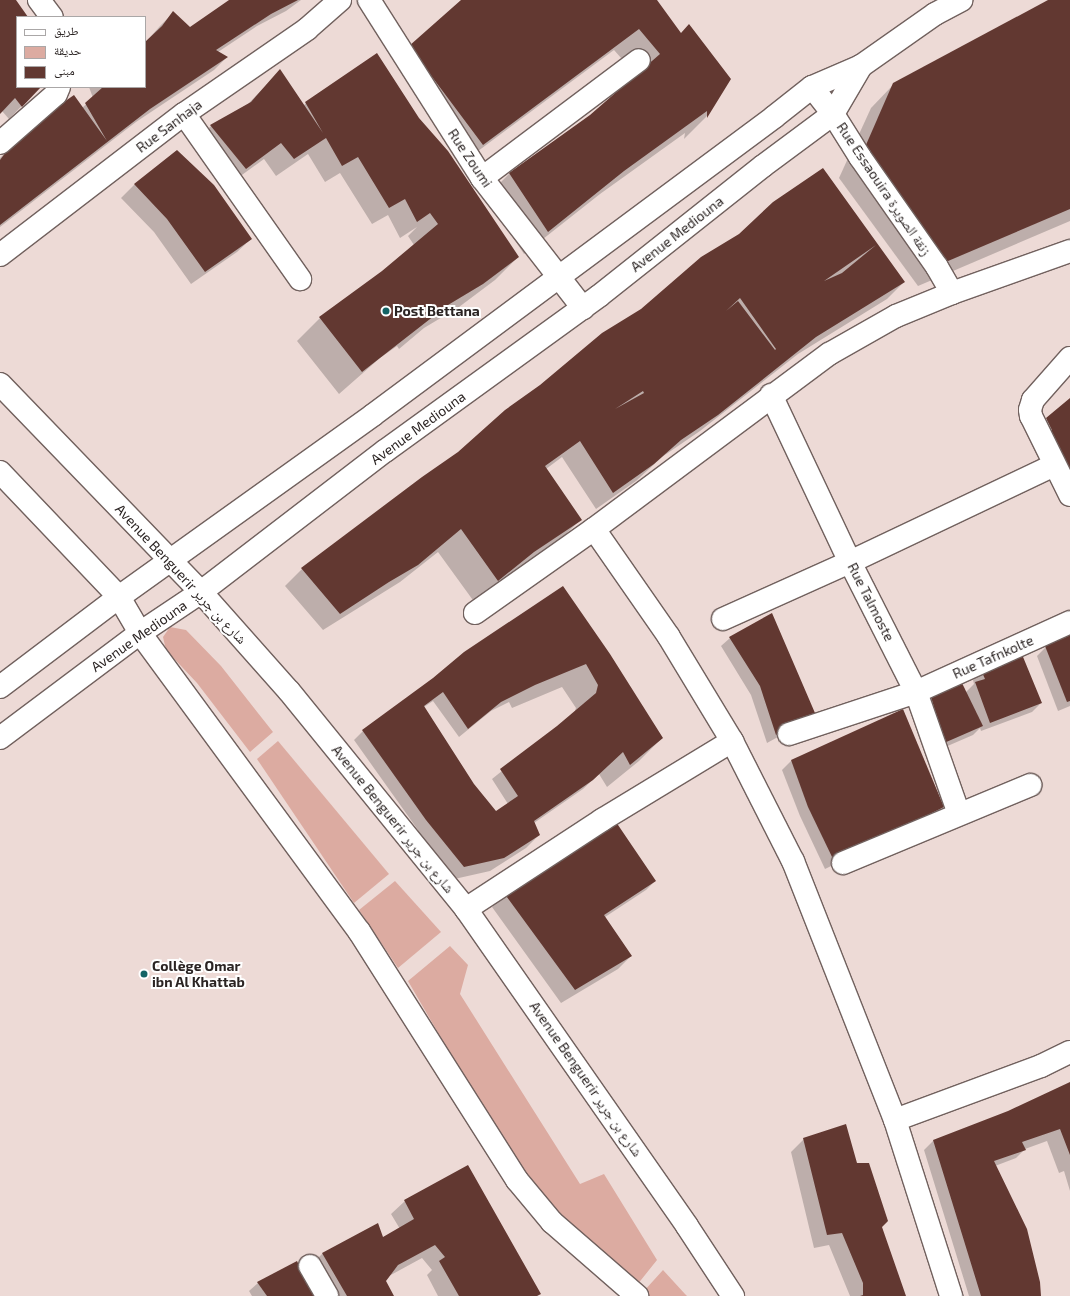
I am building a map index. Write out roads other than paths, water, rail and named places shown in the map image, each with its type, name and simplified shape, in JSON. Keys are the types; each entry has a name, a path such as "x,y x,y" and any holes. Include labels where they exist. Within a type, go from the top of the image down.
{"street":[{"path":"39,0 51,16"},
{"name":"Rue Sanhaja","path":"0,255 184,114 307,28 340,0"},
{"name":"Rue Zoumi","path":"369,0 482,178 583,308"},
{"path":"0,687 171,559 373,415 812,86 860,66 930,7 961,0"},
{"path":"482,178 638,60"},
{"path":"833,114 860,66"},
{"name":"Rue Essaouira زنقة الصويرة","path":"812,86 833,114 860,157 937,267 952,293"},
{"path":"0,143 56,94 59,88"},
{"path":"184,114 300,279"},
{"name":"Avenue Mediouna","path":"0,738 140,633 201,592 385,451 583,308 775,157 833,114"},
{"path":"475,613 594,529 771,395 836,350 896,316 952,293 1070,251"},
{"path":"1070,358 1030,405 1031,416 1070,495"},
{"name":"Avenue Benguerir شارع بن جرير","path":"0,384 171,559 289,691 466,909 683,1219 733,1296"},
{"name":"Rue Talmoste","path":"771,395 850,562 916,692 959,814"},
{"path":"723,619 850,562 1054,464"},
{"path":"0,472 119,597 140,633 359,931 517,1180 552,1222 638,1296"},
{"path":"594,529 669,637 732,741 792,862 895,1120 950,1296"},
{"name":"Rue Tafnkolte","path":"789,734 916,692 1070,622"},
{"path":"466,909 602,820 732,741"},
{"path":"843,863 1030,784"},
{"path":"895,1120 1041,1066 1070,1052"},
{"path":"310,1266 327,1296"}],"place":[{"name":"Post Bettana","path":"386,311"},
{"name":"Collège Omar ibn Al Khattab","path":"144,974"}]}
